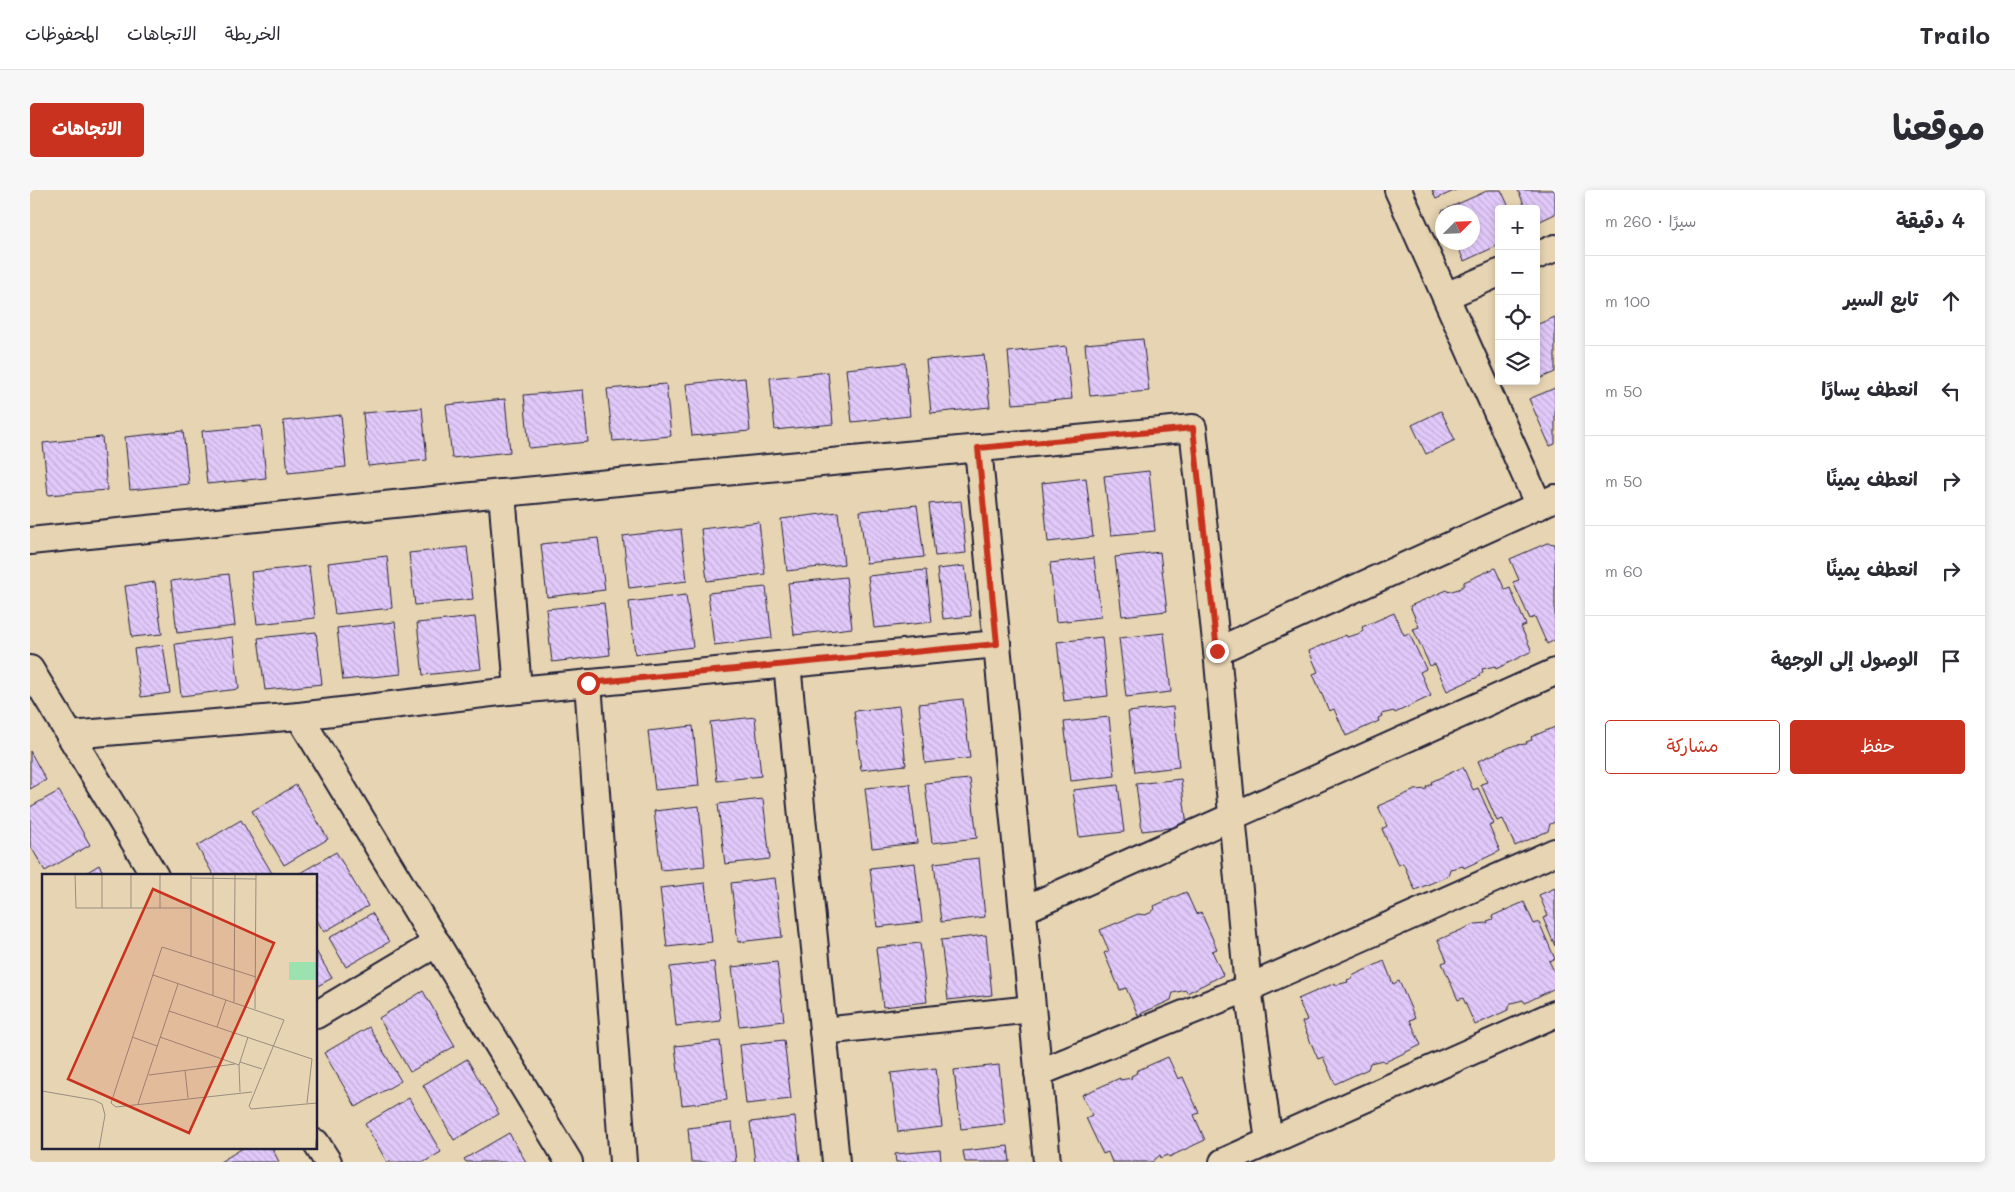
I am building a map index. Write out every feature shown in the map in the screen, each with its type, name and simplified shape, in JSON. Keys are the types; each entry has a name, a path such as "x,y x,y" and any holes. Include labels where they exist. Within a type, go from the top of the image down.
{"street":[{"path":"1217,651 1547,502 1446,296 1398,190"},
{"path":"1540,254 1555,248"},
{"path":"1446,296 1495,275"},
{"path":"30,541 502,493 1193,428 1217,651 1248,988 1269,1142"},
{"path":"978,448 1047,1162"},
{"path":"502,493 518,690"},
{"path":"70,735 299,716 518,690 997,644"},
{"path":"787,664 836,1162"},
{"path":"30,669 154,874"},
{"path":"1022,910 1555,672"},
{"path":"588,683 622,1162"},
{"path":"299,716 569,1162"},
{"path":"1038,1073 1248,988 1555,852"},
{"path":"318,1014 437,943"},
{"path":"823,1031 1032,1008"},
{"path":"1223,1162 1555,1014"},
{"path":"318,1146 328,1162"}],"building":[{"path":"1432,190 1456,190 1436,199"},
{"path":"1489,190 1501,190 1508,205 1495,205 1495,247 1464,261 1459,250 1480,250 1480,205 1455,205"},
{"path":"1518,190 1555,190 1555,214 1540,221 1540,205 1524,205"},
{"path":"1555,317 1555,372 1540,378 1540,340 1540,323"},
{"path":"1143,339 1149,391 1090,396 1085,344"},
{"path":"1066,346 1072,399 1013,404 1008,352"},
{"path":"984,355 990,407 931,413 926,360"},
{"path":"905,363 910,416 852,422 846,369"},
{"path":"828,372 833,424 775,430 770,378"},
{"path":"745,378 750,431 692,436 686,384"},
{"path":"666,384 671,436 613,441 607,389"},
{"path":"1555,388 1555,444 1550,446 1529,399"},
{"path":"583,390 588,442 529,448 524,395"},
{"path":"505,399 510,452 452,458 446,405"},
{"path":"422,408 427,460 368,466 363,413"},
{"path":"1441,411 1455,440 1426,454 1412,425"},
{"path":"341,415 346,467 288,473 283,421"},
{"path":"261,426 266,478 207,484 202,431"},
{"path":"183,431 189,484 130,490 125,437"},
{"path":"102,437 107,490 48,495 43,443"},
{"path":"1149,471 1155,531 1111,535 1104,476"},
{"path":"1086,478 1093,537 1048,542 1042,483"},
{"path":"961,501 966,553 935,556 929,504"},
{"path":"917,505 924,557 866,563 860,511"},
{"path":"838,512 844,564 787,571 781,519"},
{"path":"759,522 765,574 707,581 701,529"},
{"path":"681,529 687,581 629,588 623,536"},
{"path":"598,538 605,590 547,597 541,544"},
{"path":"1547,543 1555,544 1555,640 1547,644 1535,617 1530,619 1513,582 1519,580 1510,559"},
{"path":"467,547 473,599 415,605 409,553"},
{"path":"1160,552 1167,611 1122,616 1115,557"},
{"path":"387,556 392,608 335,614 328,563"},
{"path":"1094,558 1101,617 1056,622 1050,563"},
{"path":"309,566 315,618 257,624 251,572"},
{"path":"965,566 971,616 943,619 937,569"},
{"path":"1495,568 1505,590 1510,588 1526,625 1521,627 1532,651 1496,669 1495,666 1482,669 1483,672 1479,674 1480,676 1447,691 1435,664 1430,666 1413,629 1419,627 1410,606 1447,590 1448,592 1459,589 1464,585 1464,582"},
{"path":"926,570 932,622 874,628 868,576"},
{"path":"229,574 235,626 177,633 171,581"},
{"path":"846,577 852,628 794,635 788,583"},
{"path":"155,582 162,634 132,637 125,586"},
{"path":"766,587 772,638 714,645 708,593"},
{"path":"686,595 693,647 635,654 629,602"},
{"path":"604,603 610,655 552,662 546,609"},
{"path":"1394,613 1404,635 1409,633 1426,669 1420,672 1431,696 1395,713 1394,711 1381,714 1382,716 1378,718 1379,721 1346,736 1334,709 1329,711 1313,674 1318,672 1309,651 1346,635 1347,637 1358,634 1363,630 1362,627"},
{"path":"475,617 481,669 423,675 417,623"},
{"path":"395,622 401,674 343,680 337,628"},
{"path":"316,632 322,684 265,690 258,638"},
{"path":"1164,633 1171,692 1126,697 1119,638"},
{"path":"233,637 239,689 181,696 175,644"},
{"path":"1102,637 1108,696 1064,701 1057,642"},
{"path":"163,645 170,693 141,697 134,649"},
{"path":"963,699 970,758 925,763 919,704"},
{"path":"899,706 906,765 861,770 854,711"},
{"path":"1173,707 1179,767 1135,772 1128,712"},
{"path":"755,717 761,776 717,781 710,722"},
{"path":"1109,717 1115,776 1071,781 1064,722"},
{"path":"693,726 699,786 655,790 648,731"},
{"path":"1555,727 1555,822 1550,824 1548,831 1515,846 1503,819 1497,821 1481,784 1487,782 1478,761 1515,745 1527,744 1526,742 1532,740 1531,737"},
{"path":"30,751 46,780 30,789"},
{"path":"1463,767 1473,790 1478,788 1494,824 1489,826 1500,851 1464,868 1463,866 1450,869 1448,876 1415,890 1403,863 1398,865 1382,829 1387,826 1378,806 1415,790 1427,789 1426,787 1432,784 1431,782"},
{"path":"970,779 977,838 932,843 925,783"},
{"path":"1181,779 1187,826 1142,831 1136,784"},
{"path":"910,784 917,843 872,848 865,788"},
{"path":"296,785 328,839 284,865 252,811"},
{"path":"1118,785 1124,832 1079,837 1073,790"},
{"path":"59,791 90,845 45,871 30,845 30,807"},
{"path":"763,799 770,859 725,864 718,804"},
{"path":"699,806 705,866 661,870 654,811"},
{"path":"241,820 272,874 213,874 197,846"},
{"path":"336,852 368,906 324,932 318,922 318,874 298,874"},
{"path":"979,858 985,917 941,922 934,863"},
{"path":"915,863 922,922 877,927 870,868"},
{"path":"99,865 104,874 84,874"},
{"path":"775,878 782,937 738,942 731,883"},
{"path":"705,883 712,942 667,947 660,888"},
{"path":"1555,888 1555,946 1543,918 1548,916 1539,895"},
{"path":"1186,892 1196,914 1201,912 1217,949 1212,951 1223,975 1187,993 1186,990 1173,993 1171,1000 1138,1015 1126,988 1120,990 1104,953 1109,951 1100,930 1138,914 1145,915 1150,913 1155,909 1154,906"},
{"path":"1524,902 1534,924 1539,922 1555,959 1549,961 1555,973 1555,988 1525,1003 1523,1000 1511,1003 1508,1010 1475,1025 1463,998 1458,1000 1442,963 1447,961 1438,940 1475,924 1488,923 1487,921 1493,919 1492,916"},
{"path":"372,913 389,942 346,967 329,938"},
{"path":"986,935 992,995 948,1000 941,940"},
{"path":"920,943 927,1002 883,1007 876,948"},
{"path":"318,954 332,978 318,986"},
{"path":"1384,961 1393,984 1399,981 1415,1018 1410,1020 1421,1045 1385,1062 1383,1060 1370,1063 1368,1069 1335,1084 1323,1057 1318,1059 1302,1022 1307,1020 1298,999 1335,983 1336,985 1348,982 1347,980 1353,978 1352,976"},
{"path":"714,962 721,1021 676,1026 670,967"},
{"path":"777,962 784,1021 739,1026 732,967"},
{"path":"423,991 455,1046 410,1072 379,1018"},
{"path":"369,1027 401,1081 356,1107 324,1053"},
{"path":"784,1040 791,1099 746,1104 740,1045"},
{"path":"720,1041 727,1100 682,1105 675,1046"},
{"path":"1168,1057 1178,1079 1183,1077 1199,1113 1194,1115 1205,1140 1169,1157 1168,1155 1161,1158 1160,1155 1152,1162 1112,1162 1108,1152 1103,1154 1086,1118 1092,1115 1082,1095 1120,1078 1120,1080 1132,1078 1131,1076 1137,1073 1136,1071"},
{"path":"467,1059 499,1114 454,1140 423,1085"},
{"path":"999,1065 1005,1124 961,1129 954,1070"},
{"path":"936,1068 942,1127 898,1132 891,1073"},
{"path":"409,1098 441,1152 424,1162 387,1162 365,1124"},
{"path":"795,1117 800,1162 755,1162 750,1122"},
{"path":"732,1123 736,1162 691,1162 688,1128"},
{"path":"509,1133 526,1162 466,1162 464,1159"},
{"path":"1008,1146 1010,1162 965,1162 963,1151"},
{"path":"240,1150 273,1150 279,1162 220,1162"},
{"path":"940,1150 941,1162 896,1162 895,1154"}],"route":[{"path":"588,683 997,644 978,448 1193,428 1217,651"}]}
